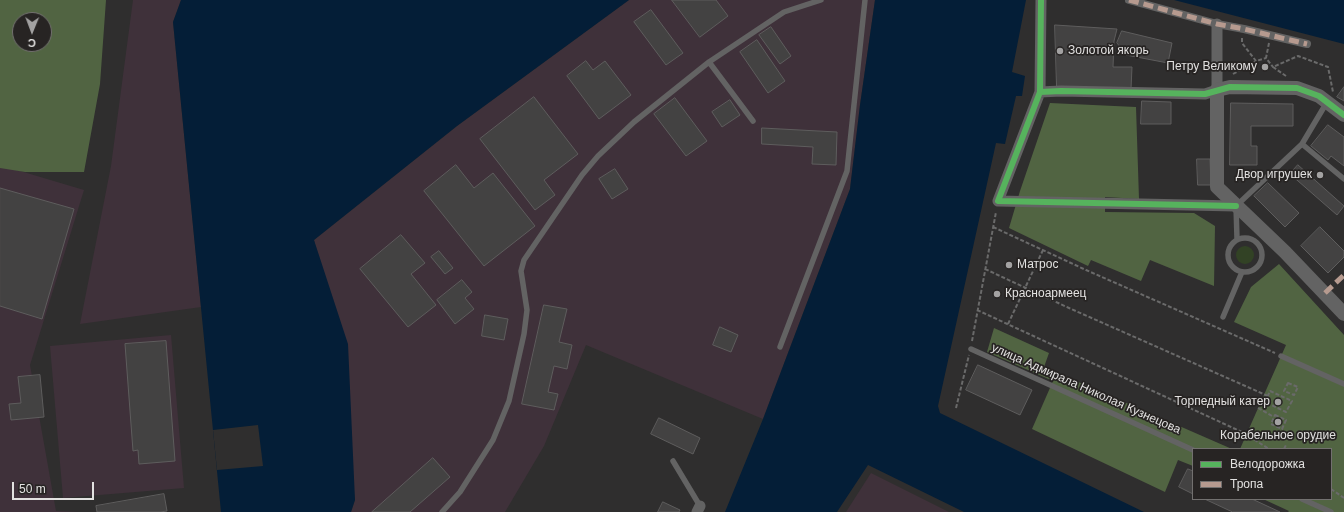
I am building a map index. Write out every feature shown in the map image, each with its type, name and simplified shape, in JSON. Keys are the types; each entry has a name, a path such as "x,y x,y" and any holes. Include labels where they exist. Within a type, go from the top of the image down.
{"street":[{"path":"1040,0 1040,92 998,201 1236,206"},
{"path":"1129,0 1217,24 1244,28 1307,44"},
{"path":"1217,24 1224,88 1217,187 1236,206 1265,242 1344,314"},
{"path":"1040,92 1061,91 1205,94 1224,88 1297,88 1330,100 1344,115"}],"lane":[{"path":"442,512 460,492 493,440 509,401 524,334 527,310 521,271 524,260 582,175 598,156 634,122 709,62 784,12 821,0"},
{"path":"780,347 847,171 865,0"},
{"path":"709,62 753,121"},
{"path":"1237,239 1248,238 1258,243 1265,242 1262,258 1258,267 1248,272 1242,272 1233,267 1225,258 1230,247 1237,239 1236,206 1302,144 1330,100"},
{"path":"1302,144 1344,179"},
{"path":"1223,317 1242,272"},
{"name":"улица Адмирала Николая Кузнецова","path":"971,349 1192,450"},
{"path":"1281,356 1344,384"},
{"path":"673,461 699,509"},
{"path":"1304,500 1331,512"}],"path":[{"path":"1244,28 1242,43 1256,61"},
{"path":"1266,58 1270,35"},
{"path":"1274,67 1298,56 1328,67 1330,100"},
{"path":"1224,88 1228,76 1256,61 1266,58"},
{"path":"1266,58 1274,67 1294,82 1297,88"},
{"path":"956,408 971,349 998,201"},
{"path":"993,227 1086,270 1281,356"},
{"path":"1008,324 1043,250"},
{"path":"985,269 1268,396"},
{"path":"977,310 1244,433 1267,448"},
{"path":"1288,383 1298,388 1294,395 1290,394 1284,391 1288,383"},
{"path":"1270,391 1292,401 1286,412 1265,402 1268,396 1270,391"},
{"path":"1288,399 1290,394"},
{"path":"1258,408 1274,417 1275,415 1286,420 1282,429 1271,424 1274,417"},
{"path":"1332,490 1344,498"}],"shaded area":[{"path":"133,0 181,0 173,22 201,307 80,324 111,166"},
{"path":"629,0 875,0 850,189 763,419 586,345 544,446 505,512 351,512 355,500 314,240 457,126"},
{"path":"0,165 84,190 30,365 56,511 78,512 0,512"},
{"path":"171,335 184,488 63,498 50,346"},
{"path":"871,473 949,512 846,512"}],"green space":[{"path":"0,0 106,0 100,84 84,172 25,172 0,168"},
{"path":"1050,103 1136,107 1139,199 1105,197 1105,212 1194,213 1215,226 1214,286 1150,260 1141,281 1091,260 1088,266 1009,228"},
{"path":"1241,246 1249,246 1254,251 1252,262 1249,264 1241,264 1236,259 1236,251"},
{"path":"1279,264 1344,335 1344,512 1288,512 1289,511 1265,500 1332,500 1332,448 1240,448 1286,345 1234,322 1251,287"},
{"path":"994,328 1049,353 1044,367 1230,448 1192,448 1192,466 1178,460 1165,492 1032,429 1053,381 987,352"}],"water":[{"path":"181,0 629,0 457,126 314,240 348,344 355,500 351,512 221,512 173,22"},
{"path":"875,0 1026,0 1012,72 1025,76 1022,96 1016,96 1005,144 996,143 938,406 940,413 1144,512 964,512 868,465 837,512 725,512 763,419 850,189"},
{"path":"1174,0 1344,0 1344,44"}],"pier":[{"path":"258,425 263,466 217,470 213,430"}],"building":[{"path":"672,0 716,0 728,16 700,37"},
{"path":"651,10 683,53 666,65 634,22"},
{"path":"1055,25 1117,29 1114,41 1113,67 1132,67 1131,89 1057,88"},
{"path":"771,27 791,56 780,64 759,35"},
{"path":"1122,31 1172,43 1168,63 1126,55 1117,43"},
{"path":"757,40 785,81 768,93 740,52"},
{"path":"586,61 593,70 605,61 631,95 599,119 567,76"},
{"path":"1344,87 1344,101 1337,97"},
{"path":"534,97 578,154 544,180 555,195 535,210 480,139"},
{"path":"675,98 707,141 686,156 654,114"},
{"path":"730,100 740,115 722,127 712,112"},
{"path":"1142,101 1171,102 1171,124 1141,124"},
{"path":"1231,103 1293,104 1293,126 1251,126 1251,146 1257,146 1257,165 1230,165"},
{"path":"1328,125 1344,137 1344,166 1331,156 1328,160 1311,146"},
{"path":"762,128 837,132 836,165 812,164 813,147 762,144"},
{"path":"1197,159 1210,159 1211,185 1198,185"},
{"path":"456,165 474,188 493,173 535,226 484,266 424,191"},
{"path":"1298,165 1344,206 1337,215 1290,174"},
{"path":"615,169 628,189 612,199 599,179"},
{"path":"1268,183 1299,213 1285,227 1254,196"},
{"path":"0,188 74,209 42,319 0,306"},
{"path":"1320,227 1344,251 1344,257 1328,273 1301,246"},
{"path":"401,235 425,263 411,274 436,305 408,327 360,269"},
{"path":"439,251 453,268 445,274 431,257"},
{"path":"462,280 472,292 465,298 474,309 455,324 437,300"},
{"path":"544,305 567,309 559,342 572,345 567,369 554,366 548,392 558,394 554,410 522,404"},
{"path":"485,315 508,319 504,340 482,336"},
{"path":"720,327 738,335 731,352 713,345"},
{"path":"166,341 175,461 139,464 138,450 133,451 125,344"},
{"path":"978,365 1032,390 1020,415 966,390"},
{"path":"40,375 44,417 11,420 9,404 21,403 18,377"},
{"path":"659,418 700,438 693,454 651,434"},
{"path":"433,458 450,477 410,512 372,512"},
{"path":"1188,469 1192,471 1192,494 1179,487"},
{"path":"164,494 167,511 97,512 96,506"},
{"path":"1207,500 1254,500 1280,512 1233,512"},
{"path":"663,502 680,510 679,512 658,512"}],"marked path":[{"path":"1129,0 1217,24 1307,44"},
{"path":"1325,293 1344,275"}],"cycle path":[{"path":"1041,0 1040,92 998,201 1236,206"},
{"path":"1040,92 1061,91 1205,94 1230,87 1297,88 1319,96 1344,115"}],"place":[{"name":"Золотой якорь","path":"1060,51"},
{"name":"Петру Великому","path":"1265,67"},
{"name":"Двор игрушек","path":"1320,175"},
{"name":"Матрос","path":"1009,265"},
{"name":"Красноармеец","path":"997,294"},
{"name":"Торпедный катер","path":"1278,402"},
{"name":"Корабельное орудие","path":"1278,422"}]}
